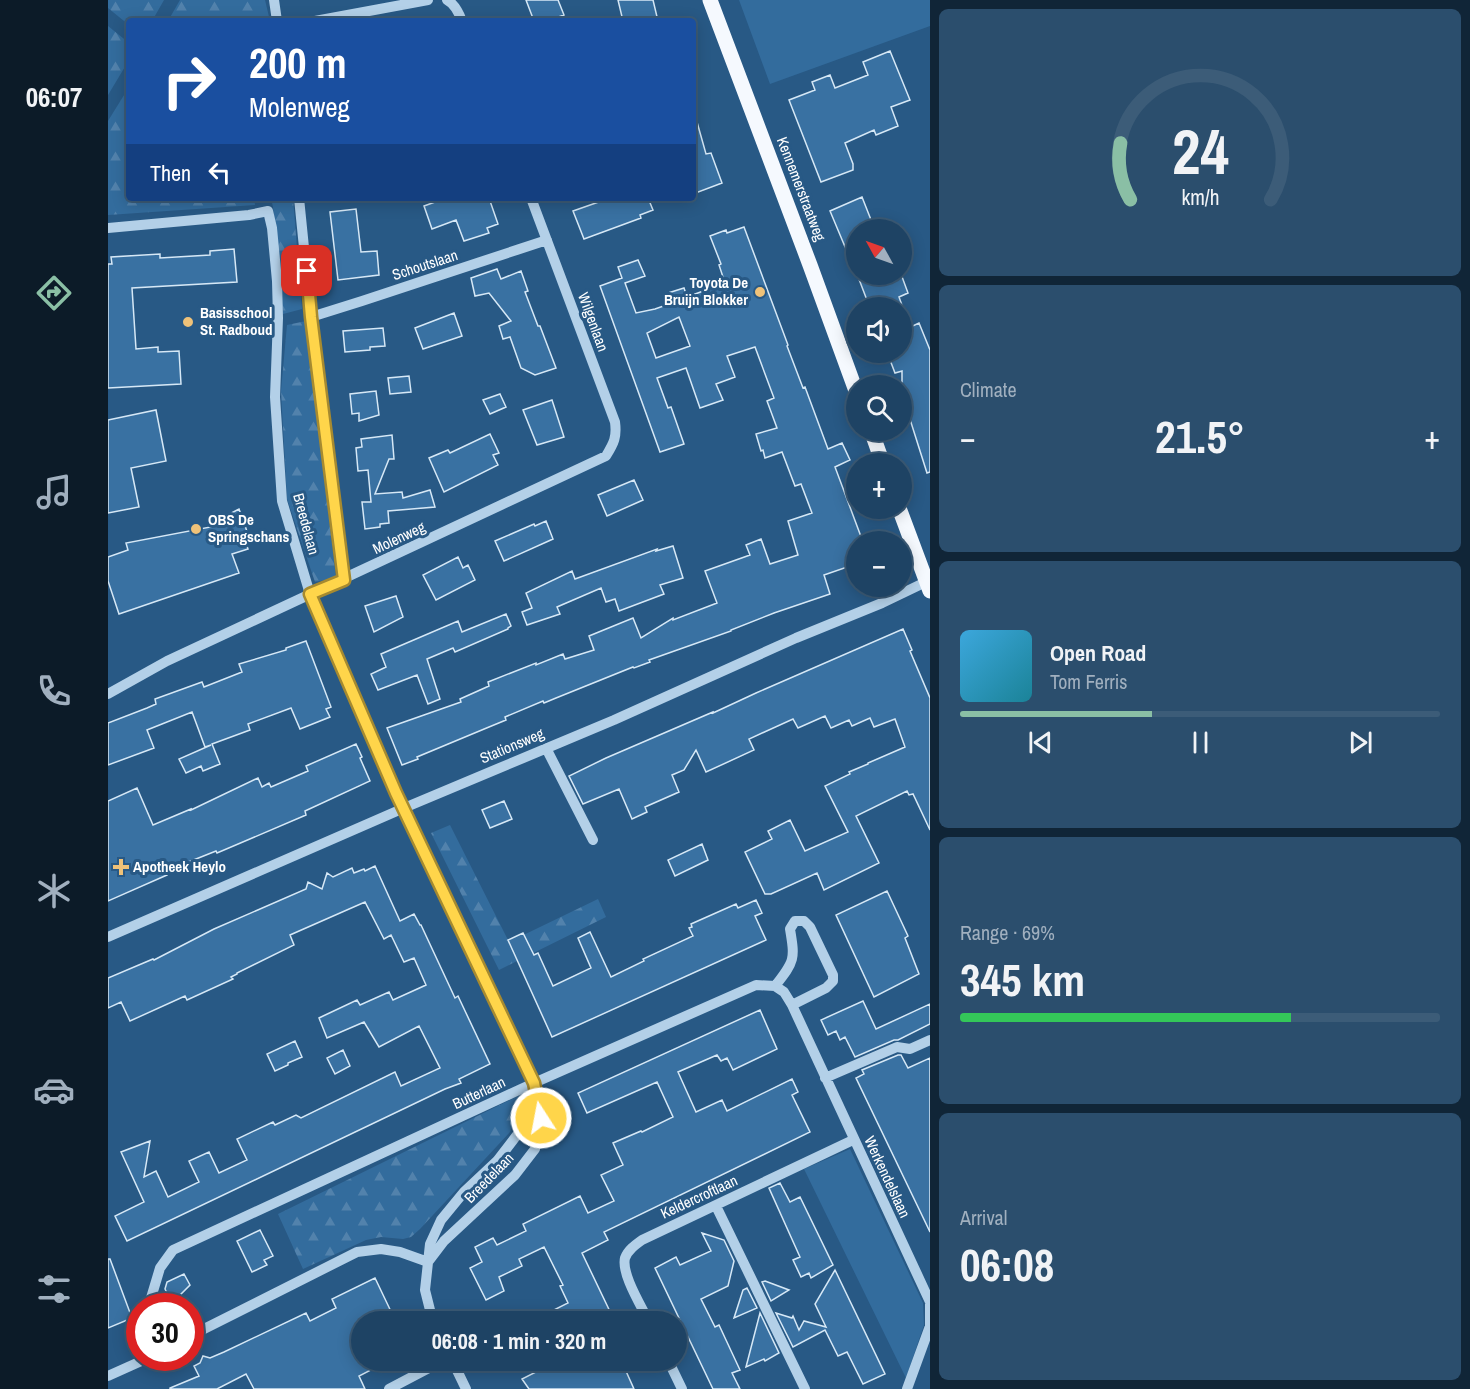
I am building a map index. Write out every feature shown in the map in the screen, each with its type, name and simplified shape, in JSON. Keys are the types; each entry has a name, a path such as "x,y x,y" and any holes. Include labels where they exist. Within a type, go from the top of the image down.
{"main road":[{"name":"Kennemerstraatweg","path":"710,0 850,375"},
{"path":"903,519 929,584"}],"street":[{"path":"274,0 277,18"},
{"path":"331,18 428,0"},
{"path":"447,0 458,10 461,18"},
{"name":"Breedelaan","path":"299,201 311,317 344,580"},
{"name":"Wilgenlaan","path":"532,201 615,422 617,433 606,456"},
{"name":"Breedelaan","path":"108,228 268,211 277,281 275,396 282,501 310,594 404,808 534,1083 541,1118 535,1149 515,1175 444,1241 428,1262"},
{"name":"Schoutslaan","path":"311,317 547,240"},
{"name":"Molenweg","path":"108,694 168,661 606,456"},
{"name":"Stationsweg","path":"108,937 404,808 614,720 796,638 929,584"},
{"path":"546,748 593,840"},
{"path":"775,986 791,966 794,951 790,929 795,921 804,921 810,927 833,975 833,981 826,988 792,1005"},
{"name":"Butterlaan","path":"152,1293 160,1268 173,1250 534,1083 756,985 775,986"},
{"name":"Werkendelslaan","path":"775,986 784,992 792,1005 930,1302 930,1326 908,1389"},
{"path":"825,1078 897,1047 910,1048 930,1040"},
{"name":"Breedelaan","path":"431,1311 425,1290 428,1262 430,1244 441,1220 464,1192 497,1161 527,1122 538,1100"},
{"name":"Keldercroftlaan","path":"644,1311 625,1270 625,1258 631,1248 642,1240 853,1140"},
{"path":"716,1206 805,1389"},
{"path":"204,1329 357,1252 381,1249 400,1252 428,1262"},
{"path":"108,1376 126,1368"},
{"path":"389,1389 423,1371"},
{"path":"457,1371 466,1389"},
{"path":"673,1371 682,1389"}],"green space":[{"path":"108,0 164,0 154,18 126,18 126,23 108,8"},
{"path":"180,0 265,0 269,18 170,18"},
{"path":"739,0 930,0 930,26 770,84"},
{"path":"108,26 126,41 126,65 108,95"},
{"path":"126,92 126,201 254,201 255,205 108,215 108,121"},
{"path":"272,201 293,201 302,309 283,314"},
{"path":"306,321 336,578 315,582 287,499 281,391 287,325"},
{"path":"450,825 509,942 598,899 606,917 499,970 431,833"},
{"path":"518,1096 515,1118 510,1132 411,1237 403,1239 381,1237 366,1240 303,1269 278,1214"},
{"path":"850,1149 923,1303 924,1325 906,1378 804,1169"}],"building":[{"path":"526,0 558,0 564,15 556,18 533,18"},
{"path":"618,0 653,0 657,18 622,18"},
{"path":"890,51 910,100 891,107 898,126 876,135 874,130 845,143 853,170 821,182 789,100 815,90 812,82 830,75 835,88 868,75 863,62"},
{"path":"696,122 706,154 711,153 722,183 696,193"},
{"path":"862,197 871,219 846,219 846,249 830,211"},
{"path":"438,201 490,201 498,224 487,228 489,233 464,241 456,220 432,229 424,206"},
{"path":"601,201 649,201 653,210 640,215 641,218 584,239 573,211"},
{"path":"356,209 361,252 377,251 379,275 338,280 330,212"},
{"path":"744,227 787,346 828,449 842,443 847,453 846,462 835,467 846,496 846,519 854,519 859,531 846,531 846,567 824,575 830,594 649,660 650,662 544,703 543,701 505,717 506,720 402,765 387,728 461,702 460,699 489,686 488,682 536,663 536,665 563,654 565,659 594,650 589,636 633,618 641,638 673,618 673,620 717,603 705,571 750,555 746,545 761,539 770,564 798,555 788,521 812,513 801,484 795,486 782,452 765,458 763,450 761,451 756,434 777,428 767,401 774,398 755,347 727,356 735,377 716,384 723,400 700,408 686,368 657,378 668,408 671,407 684,444 660,452 600,286 622,278 618,267 638,260 645,276 625,283 636,313 672,303 668,293 684,288 687,297 725,283 719,265 721,264 710,236 726,230 727,233","holes":["679,317 690,346 656,358 647,333"]},
{"path":"234,249 237,282 132,288 136,349 158,347 158,352 179,351 181,384 108,388 108,264 112,264 111,257 160,254 160,258 210,255 210,251"},
{"path":"497,269 501,279 521,271 528,291 525,292 556,368 535,375 521,368 510,337 503,339 499,326 511,321 489,293 475,296 471,278"},
{"path":"861,285 905,285 908,293 899,297 866,297"},
{"path":"454,313 462,336 423,349 415,328"},
{"path":"919,323 930,350 930,472 927,473 912,426 912,375 902,375 902,371 895,373 891,363 912,363 912,326"},
{"path":"383,328 385,346 345,352 343,331"},
{"path":"409,376 411,392 390,394 388,378"},
{"path":"376,391 379,415 359,421 359,413 352,414 350,394"},
{"path":"500,394 506,407 490,414 483,400"},
{"path":"552,400 564,437 537,445 523,410"},
{"path":"156,410 166,461 131,468 139,507 108,513 108,420"},
{"path":"490,434 499,453 493,455 498,465 444,492 429,458 448,450 450,453"},
{"path":"392,435 394,459 389,459 375,494 402,492 403,498 430,490 435,507 388,511 389,523 365,529 362,502 371,502 368,470 358,471 356,448 362,447 361,439"},
{"path":"634,480 643,500 607,516 598,495"},
{"path":"239,509 249,537 244,538 248,549 232,554 239,573 119,614 108,581 108,557 128,550 126,543 216,526 216,521"},
{"path":"546,521 553,539 504,561 495,541"},
{"path":"673,546 683,578 660,585 664,594 619,611 615,599 606,602 601,588 557,607 560,614 527,625 522,612 532,608 526,593 572,571 575,579 657,549 656,551"},
{"path":"458,557 463,568 468,565 475,580 436,600 423,575"},
{"path":"396,596 403,617 374,632 365,606"},
{"path":"506,614 511,626 508,629 455,652 453,648 427,659 440,699 428,704 417,675 378,690 371,674 386,667 381,654 458,621 462,632"},
{"path":"903,629 930,698 930,830 913,794 909,795 907,791 856,816 879,863 824,890 817,873 771,894 765,894 745,852 772,839 768,831 790,820 805,851 848,832 825,786 850,774 849,772 905,747 895,719 874,727 870,718 852,726 849,720 831,728 825,716 798,728 793,719 749,739 754,750 706,772 696,750 684,770 672,775 679,792 645,807 647,812 632,819 619,789 583,804 569,776 606,758"},
{"path":"306,641 331,707 326,709 330,717 300,729 291,708 248,724 250,730 212,744 220,764 203,771 201,766 186,773 179,759 211,745 205,747 192,712 147,730 154,748 108,765 108,723 156,704 155,699 202,682 204,687 242,672 239,664 286,650 286,648"},
{"path":"356,744 370,781 305,811 306,815 217,853 216,851 166,871 167,875 108,901 108,801 137,788 153,825 191,810 258,778 262,787 269,783 271,787 308,771 306,766"},
{"path":"504,801 512,819 490,828 482,810"},
{"path":"702,844 708,860 675,876 668,860"},
{"path":"375,866 400,921 414,914 421,925 455,998 458,996 490,1064 459,1079 461,1083 127,1241 115,1216 144,1202 121,1152 150,1141 144,1177 156,1171 168,1197 199,1182 189,1161 209,1152 219,1173 247,1160 237,1139 273,1122 275,1125 296,1115 301,1118 395,1072 401,1086 440,1068 419,1026 379,1047 364,1022 327,1038 319,1018 357,1000 360,1005 389,992 393,1000 426,985 414,958 404,962 391,935 384,939 365,902 290,935 294,945 237,973 231,977 233,979 187,1000 185,996 130,1021 121,1002 108,1008 108,978 154,960 214,929 306,889 308,882 322,889 327,873 333,877 352,868 354,873"},
{"path":"887,891 908,936 905,938 919,974 874,997 836,915"},
{"path":"756,900 762,913 755,916 766,940 552,1037 508,940 523,933 534,955 538,953 553,986 591,968 578,938 590,932 611,977 693,936 689,928 692,927 691,924 736,904 738,908"},
{"path":"863,1001 876,1029 930,1004 930,1024 855,1057 845,1037 840,1040 836,1031 828,1035 821,1020"},
{"path":"760,1010 777,1049 733,1070 727,1058 721,1061 717,1055 678,1072 696,1112 722,1100 727,1111 792,1079 798,1092 792,1095 810,1132 604,1232 608,1240 582,1253 610,1311 552,1311 568,1303 560,1286 563,1285 544,1247 519,1259 522,1266 499,1277 504,1291 486,1300 470,1268 482,1262 475,1247 493,1238 497,1245 526,1231 523,1224 580,1196 588,1213 614,1201 601,1175 623,1165 613,1143 673,1117 657,1082 587,1113 578,1093"},
{"path":"295,1041 302,1057 275,1071 267,1054"},
{"path":"343,1050 350,1066 335,1074 327,1058"},
{"path":"901,1055 908,1068 930,1058 930,1232 856,1078 864,1074 862,1070"},
{"path":"780,1183 790,1202 800,1197 833,1265 811,1278 809,1273 801,1277 793,1260 800,1257 769,1188"},
{"path":"260,1230 273,1256 264,1260 267,1265 252,1272 237,1241"},
{"path":"702,1233 724,1240 734,1261 728,1286 701,1299 715,1327 719,1325 740,1370 732,1373 740,1389 713,1389 687,1335 687,1311 676,1311 655,1268 676,1257 680,1265 711,1251"},
{"path":"108,1259 110,1259 126,1302 126,1320 108,1328"},
{"path":"835,1270 885,1374 863,1384 847,1352 838,1356 825,1330 793,1347 776,1313 792,1318 793,1316 799,1330 804,1321 826,1327 815,1304"},
{"path":"184,1274 190,1285 182,1293 167,1293 165,1289 167,1282"},
{"path":"375,1278 391,1311 351,1311 351,1371 369,1371 359,1376 365,1389 254,1389 246,1374 217,1389 170,1389 199,1376 196,1371 204,1371 204,1356 210,1358 306,1313 310,1321 336,1308 332,1299"},
{"path":"765,1281 789,1290 771,1301 762,1282"},
{"path":"747,1288 757,1308 734,1318 743,1290"},
{"path":"760,1313 779,1353 765,1361 764,1359 746,1367"},
{"path":"538,1371 626,1371 634,1389 529,1389 522,1379"}],"place":[{"name":"Toyota De Bruijn Blokker","path":"760,292"},
{"name":"Basisschool St. Radboud","path":"188,322"},
{"name":"OBS De Springschans","path":"196,529"},
{"name":"Apotheek Heylo","path":"121,867"}],"route":[{"path":"307,271 344,580 310,594 396,793 534,1083 541,1118"}]}
